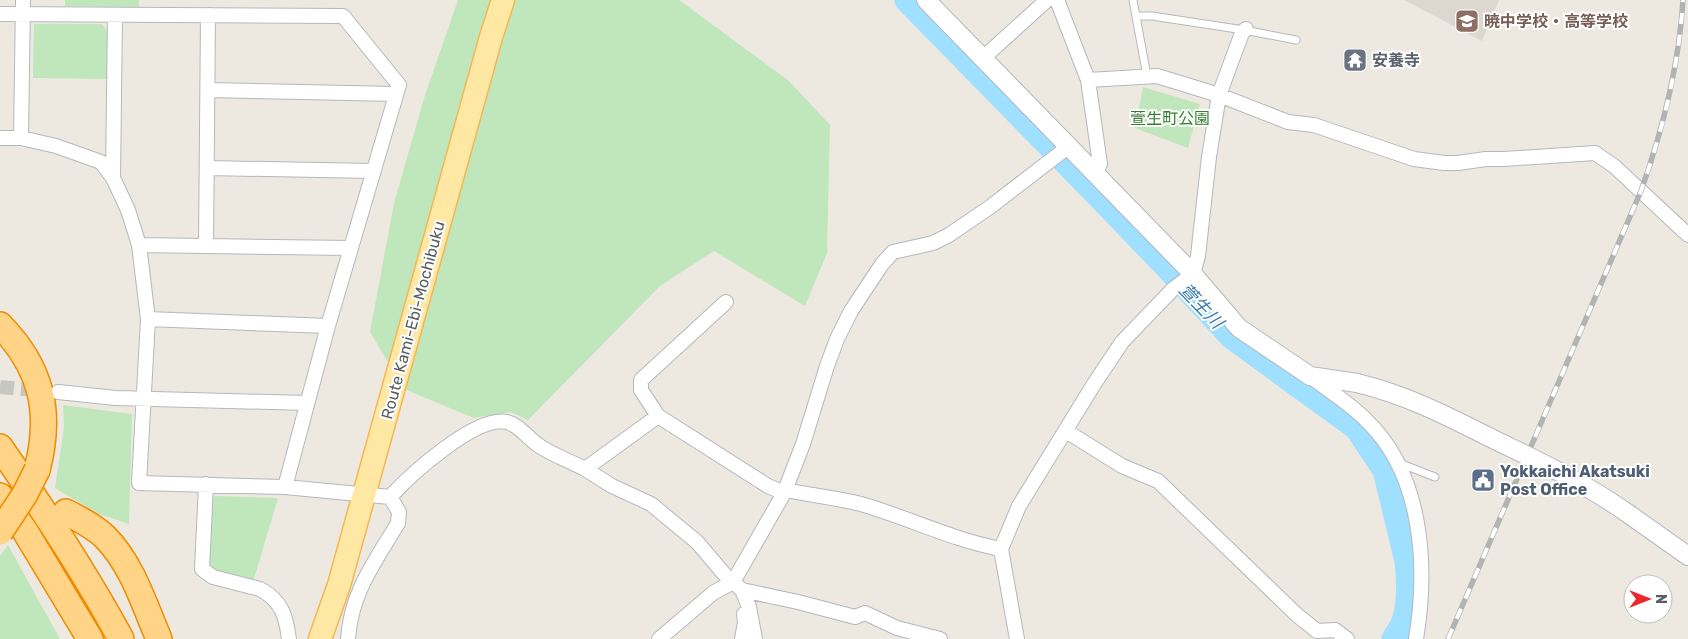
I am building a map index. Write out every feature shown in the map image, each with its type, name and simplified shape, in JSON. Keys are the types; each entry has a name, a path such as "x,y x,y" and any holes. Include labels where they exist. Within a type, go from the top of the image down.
{"highway":[{"path":"0,325 25,356 39,384 44,429 38,470 0,532"},
{"path":"0,447 48,517 121,639"},
{"path":"0,496 29,539 90,639"},
{"path":"66,512 85,521 104,536 118,554 133,577 158,639"}],"main road":[{"name":"Route Kami-Ebi-Mochibuku","path":"320,639 339,585 486,56 504,0"}],"street":[{"path":"926,0 1031,107 1060,153 1095,174 1239,328 1310,376 1367,420 1384,440 1397,462 1410,494 1417,519 1420,546 1421,599 1416,639"},
{"path":"982,59 1047,0"},
{"path":"1057,0 1088,80 1100,164 1095,174"},
{"path":"0,14 23,7 115,15 342,16 399,85 350,248 285,487"},
{"path":"21,138 23,7"},
{"path":"113,178 115,15"},
{"path":"206,245 208,15"},
{"path":"1017,639 1001,549 1019,506 1122,342 1173,289 1190,276 1198,256 1219,95 1242,32 1245,29"},
{"path":"1088,80 1157,76 1219,95 1288,122 1314,125 1414,159 1458,163 1486,159 1595,153 1614,166 1688,235"},
{"path":"208,90 396,94"},
{"path":"0,138 21,138 56,146 101,162 113,178 128,210 139,245 148,319 139,482 285,487 390,496 406,479 440,450 481,427 500,422 514,425 539,446 586,469 612,486 651,504 697,542 738,586 749,607 755,639"},
{"path":"742,639 745,622 738,586 785,492 803,444 827,366 851,311 882,264 893,252 933,243 949,235 990,207 1060,153"},
{"path":"207,168 373,171"},
{"path":"139,245 350,248"},
{"path":"726,302 641,380 640,388 658,416 762,482 785,492 861,504 949,535 1001,549"},
{"path":"148,319 328,326"},
{"path":"1310,376 1358,383 1385,390 1427,406 1566,475 1602,495 1688,556"},
{"path":"58,392 116,398 307,403"},
{"path":"586,469 658,416"},
{"path":"1066,431 1122,466 1158,481 1317,631 1333,630 1347,639"},
{"path":"206,484 202,569 212,578 266,593 279,605 286,616 289,639"},
{"path":"348,639 352,613 360,588 398,523 398,512 390,496"},
{"path":"659,639 713,593 738,586 856,617 866,613 897,628 940,639"}],"lane":[{"path":"1133,0 1147,76"},
{"path":"1137,16 1152,16 1245,29 1296,40"},
{"path":"1397,462 1435,477"}],"shaded area":[{"name":"暁中学校・高等学校","path":"1404,0 1499,0 1482,41"}],"green space":[{"path":"65,0 139,0 139,7 65,6"},
{"path":"458,0 679,0 789,81 830,125 827,253 805,306 714,251 660,286 528,420 511,412 474,418 404,389 370,332 394,203 425,95"},
{"path":"34,24 102,24 108,32 108,79 33,78"},
{"name":"萱生町公園","path":"1143,87 1200,104 1188,148 1135,128"},
{"path":"63,405 132,414 129,524 99,514 55,488 64,427"},
{"path":"215,496 278,498 253,582 215,572 208,565 210,500"},
{"path":"8,545 60,639 0,639 0,556"}],"waterway":[{"name":"萱生川","path":"907,0 1092,189 1232,337 1357,428 1385,470 1407,561 1409,584 1406,614 1403,624 1394,639"}],"tunnel":[{"path":"0,387 45,391"}],"railway":[{"path":"1448,639 1641,191 1669,97 1678,49 1683,0"}],"place":[{"name":"暁中学校・高等学校","path":"1467,21"},
{"name":"安養寺","path":"1355,60"},
{"name":"Yokkaichi Akatsuki Post Office","path":"1483,480"}]}
